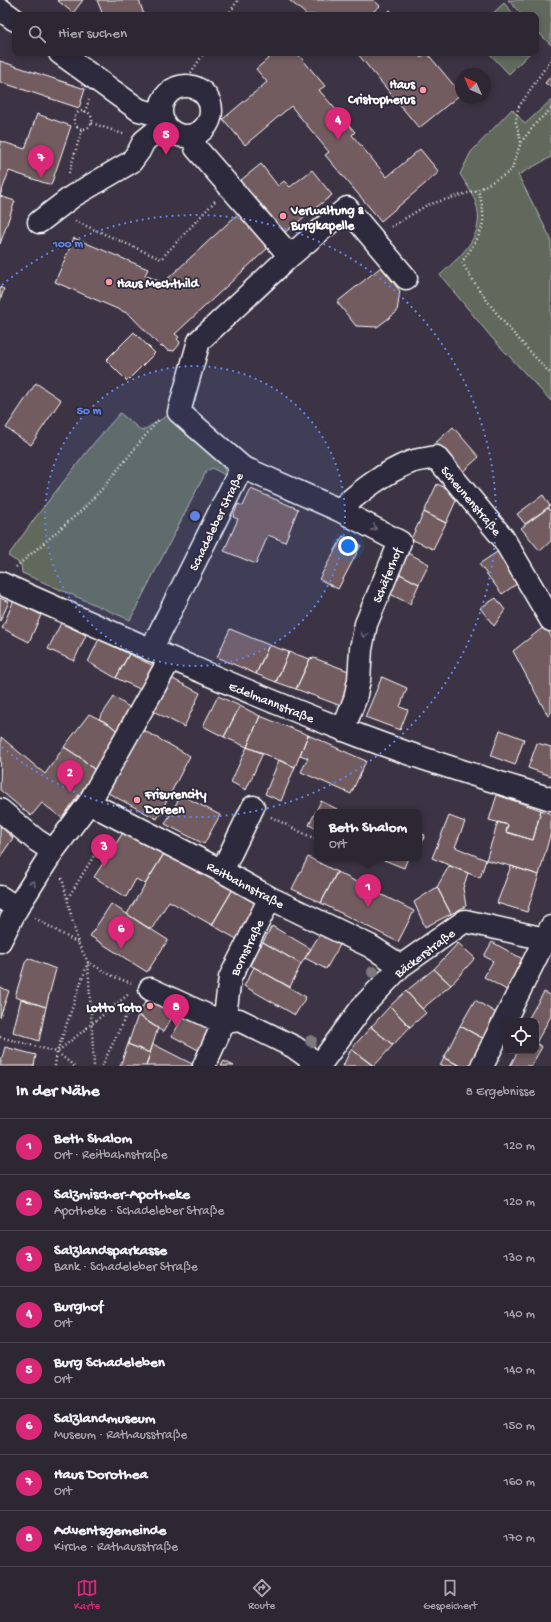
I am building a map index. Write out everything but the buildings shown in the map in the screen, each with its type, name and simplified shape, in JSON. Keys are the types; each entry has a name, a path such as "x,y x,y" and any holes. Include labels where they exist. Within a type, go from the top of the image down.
{"street":[{"path":"0,9 12,18"},
{"path":"64,56 139,110 164,122 176,135 184,137 193,136 204,129 209,122 211,105 207,97 201,91 193,87 182,86 169,93 164,98 161,106 164,122"},
{"path":"39,222 72,196 131,162 144,141 164,122"},
{"path":"193,136 196,148 290,256"},
{"path":"179,412 199,341 290,256 347,208 406,278"},
{"name":"Schadeleber Straße","path":"0,941 8,903 53,851 89,802 160,655 242,467 179,412"},
{"name":"Scheunenstraße","path":"339,510 370,484 389,472 412,462 436,457 503,538 551,620"},
{"name":"Schäferhof","path":"242,467 339,510 400,542 366,624 361,649 359,680 355,699 343,730"},
{"name":"Edelmannstraße","path":"6,576 160,655 218,680 343,730 456,769 551,799"},
{"name":"Reitbahnstraße","path":"89,802 222,870 270,898 370,946 401,966"},
{"path":"222,870 253,807"},
{"path":"0,810 36,840 53,851"},
{"name":"Bornstraße","path":"204,1066 224,1022 230,978 270,898"},
{"name":"Bäckerstraße","path":"319,1065 363,1006 401,966 465,921 548,932"},
{"path":"483,1066 548,932"},
{"path":"145,987 224,1022 239,1020 294,1047 319,1065"}],"path":[{"path":"230,12 238,0"},
{"path":"182,86 202,56"},
{"path":"521,142 516,122 518,108 551,59"},
{"path":"373,238 427,205 478,190 511,171 521,142 537,122 551,109"},
{"path":"79,112 89,113 92,123 88,128 82,129 78,127 75,122 75,117 79,112"},
{"path":"92,123 144,141"},
{"path":"69,175 82,129"},
{"path":"60,206 65,217 161,259 229,186"},
{"path":"478,190 482,203 484,222 479,236 462,262 473,282 502,322 551,374"},
{"path":"6,576 82,510 102,489 165,412 179,412"},
{"path":"253,807 314,838"},
{"path":"68,898 118,816"},
{"path":"53,851 68,898 78,943 88,962 94,1066"},
{"path":"8,903 78,943"},
{"path":"88,962 114,977 145,987"},
{"path":"55,1066 57,1052 88,962"},
{"path":"57,1052 145,987"},
{"path":"102,1066 145,987"},
{"path":"0,1038 57,1052 74,1066"}],"green space":[{"path":"508,0 551,0 551,45 539,33 539,12 519,12"},
{"path":"504,3 512,12 494,12"},
{"path":"492,56 527,56 509,74"},
{"path":"551,100 551,157 518,175 551,239 551,401 492,338 440,275 465,250 476,231 478,220 477,209 472,193 460,174 471,152 512,109 525,124"},
{"path":"120,413 142,431 170,414 223,465 227,476 212,468 206,472 130,620 22,573 21,564 8,556 35,518 93,444"}],"place":[{"name":"Haus Cristopherus","path":"423,90"},
{"name":"Burghof","path":"338,140"},
{"name":"Burg Schadeleben","path":"166,155"},
{"name":"Haus Dorothea","path":"41,178"},
{"name":"Verwaltung & Burgkapelle","path":"283,216"},
{"name":"Haus Mechthild","path":"109,282"},
{"name":"Salzmischer-Apotheke","path":"70,793"},
{"name":"Frisurencity Doreen","path":"137,800"},
{"name":"Salzlandsparkasse","path":"104,867"},
{"name":"Beth Shalom","path":"368,907"},
{"name":"Salzlandmuseum","path":"121,949"},
{"name":"Lotto Toto","path":"150,1006"},
{"name":"Adventsgemeinde","path":"176,1027"}]}
